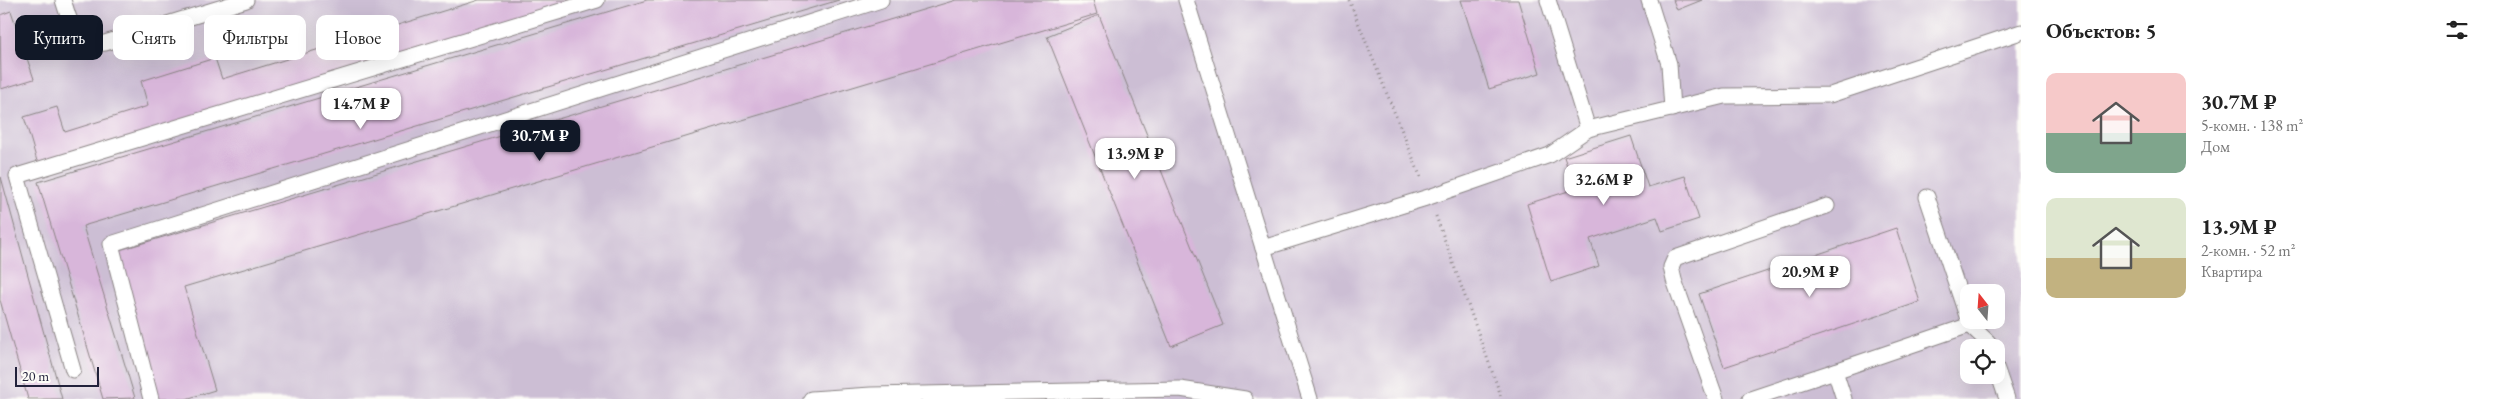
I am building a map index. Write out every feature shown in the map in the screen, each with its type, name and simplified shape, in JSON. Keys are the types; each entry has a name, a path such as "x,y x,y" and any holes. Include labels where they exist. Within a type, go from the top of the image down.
{"lane":[{"path":"64,0 71,26 78,38 88,45 105,43 246,0"},
{"path":"73,370 17,176 597,0"},
{"path":"151,399 111,244 881,0"},
{"path":"1186,0 1310,399"},
{"path":"1548,0 1588,129"},
{"path":"1649,0 1669,64 1672,109"},
{"path":"1263,248 1429,196 1550,155 1588,129 1724,96 1830,94 2021,32"},
{"path":"1928,197 1960,295"},
{"path":"1716,399 1674,280 1672,267 1675,258 1827,206"},
{"path":"1750,399 1960,328"},
{"path":"1974,329 1985,339"},
{"path":"1835,371 1844,399"},
{"path":"2002,384 2007,399"},
{"path":"811,399 871,395 1180,389 1245,399"}],"shaded area":[{"path":"0,0 2021,0 2021,399 0,399"}],"building":[{"path":"479,0 583,0 399,57 399,25"},
{"path":"647,0 839,0 83,226 135,398 103,399 38,182"},
{"path":"956,0 1093,0 1097,14 184,287 215,390 186,399 157,399 113,252"},
{"path":"1461,0 1518,0 1540,73 1489,89"},
{"path":"1673,0 1702,0 1677,10"},
{"path":"11,11 15,23 15,60 28,60 34,79 1,89 0,15"},
{"path":"1099,15 1223,325 1171,346 1047,36"},
{"path":"316,50 316,60 389,60 39,168 24,117 57,107 65,132 148,106 141,81 209,60 216,60 222,79 284,60 306,60 306,53"},
{"path":"1631,136 1648,187 1685,176 1699,219 1662,231 1657,217 1590,239 1599,266 1551,282 1527,204 1575,189 1564,157"},
{"path":"1,177 62,399 28,399 0,300"},
{"path":"1896,228 1920,302 1724,367 1699,294"}]}
